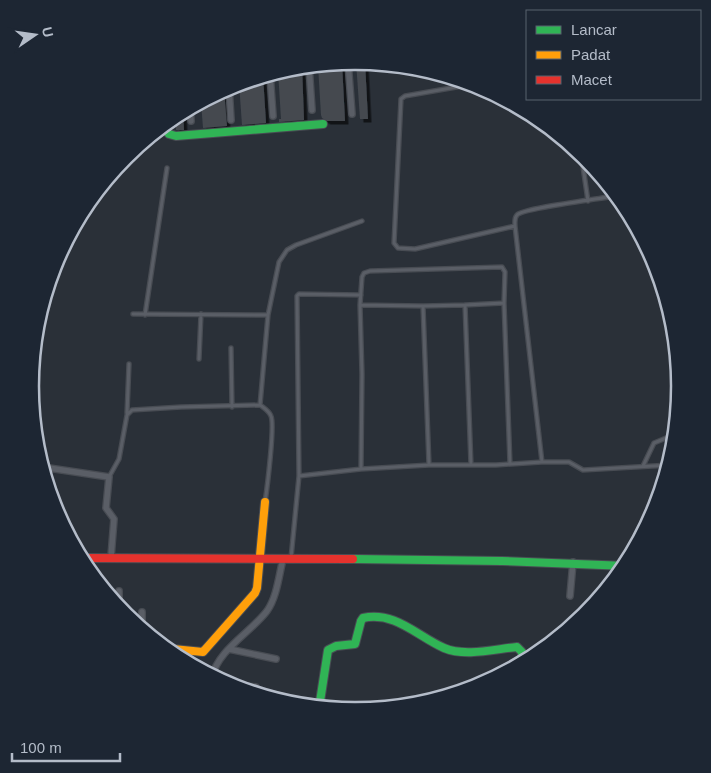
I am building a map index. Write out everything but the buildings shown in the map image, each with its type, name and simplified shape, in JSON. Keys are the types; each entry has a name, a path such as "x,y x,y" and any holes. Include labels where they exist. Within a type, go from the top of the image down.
{"street":[{"path":"349,70 352,114"},
{"path":"309,73 312,110"},
{"path":"271,82 273,116"},
{"path":"230,96 231,120"},
{"path":"191,116 191,122"},
{"path":"167,132 176,136 323,124"},
{"path":"50,468 109,478 107,509 114,519 111,557"},
{"path":"179,650 204,652 255,593 263,558 265,502"},
{"path":"89,558 573,562 617,565"},
{"path":"214,670 215,666 229,649 268,610 284,558"},
{"path":"570,596 573,562"},
{"path":"119,591 119,597"},
{"path":"142,612 142,620"},
{"path":"320,702 328,650 336,646 355,644 361,621 366,616 372,615 403,624 451,649 476,651 517,647 522,652 522,656"},
{"path":"229,649 276,660"}],"lane":[{"path":"457,87 406,96 401,99 394,243 401,249 415,249 515,226"},
{"path":"583,167 588,201"},
{"path":"145,315 167,168"},
{"path":"542,462 515,226 516,216 520,212 536,208 609,197"},
{"path":"260,406 268,315 279,262 287,250 296,245 362,221"},
{"path":"362,469 360,295 362,277 367,271 502,267 505,272 504,303 510,464"},
{"path":"284,558 299,476 297,296 299,294 360,295"},
{"path":"360,305 423,306 504,303"},
{"path":"465,305 471,465"},
{"path":"423,306 429,466"},
{"path":"133,314 268,315"},
{"path":"199,359 200,314"},
{"path":"231,348 232,407"},
{"path":"109,478 119,459 127,415 129,364"},
{"path":"127,415 130,411 136,409 260,406 269,412 272,418 265,502"},
{"path":"643,466 654,443 668,438"},
{"path":"299,476 362,469 542,462 570,462 583,470 662,465"}],"traffic: fast":[{"path":"167,132 176,136 323,124"},
{"path":"353,559 502,561 616,566"},
{"path":"320,702 328,650 336,646 355,644 363,618 375,617 396,621 452,651 490,651 517,647 522,652 522,656"}],"traffic: slow":[{"path":"180,650 203,652 255,593 265,502"}],"traffic: jam":[{"path":"89,558 353,559"}]}
